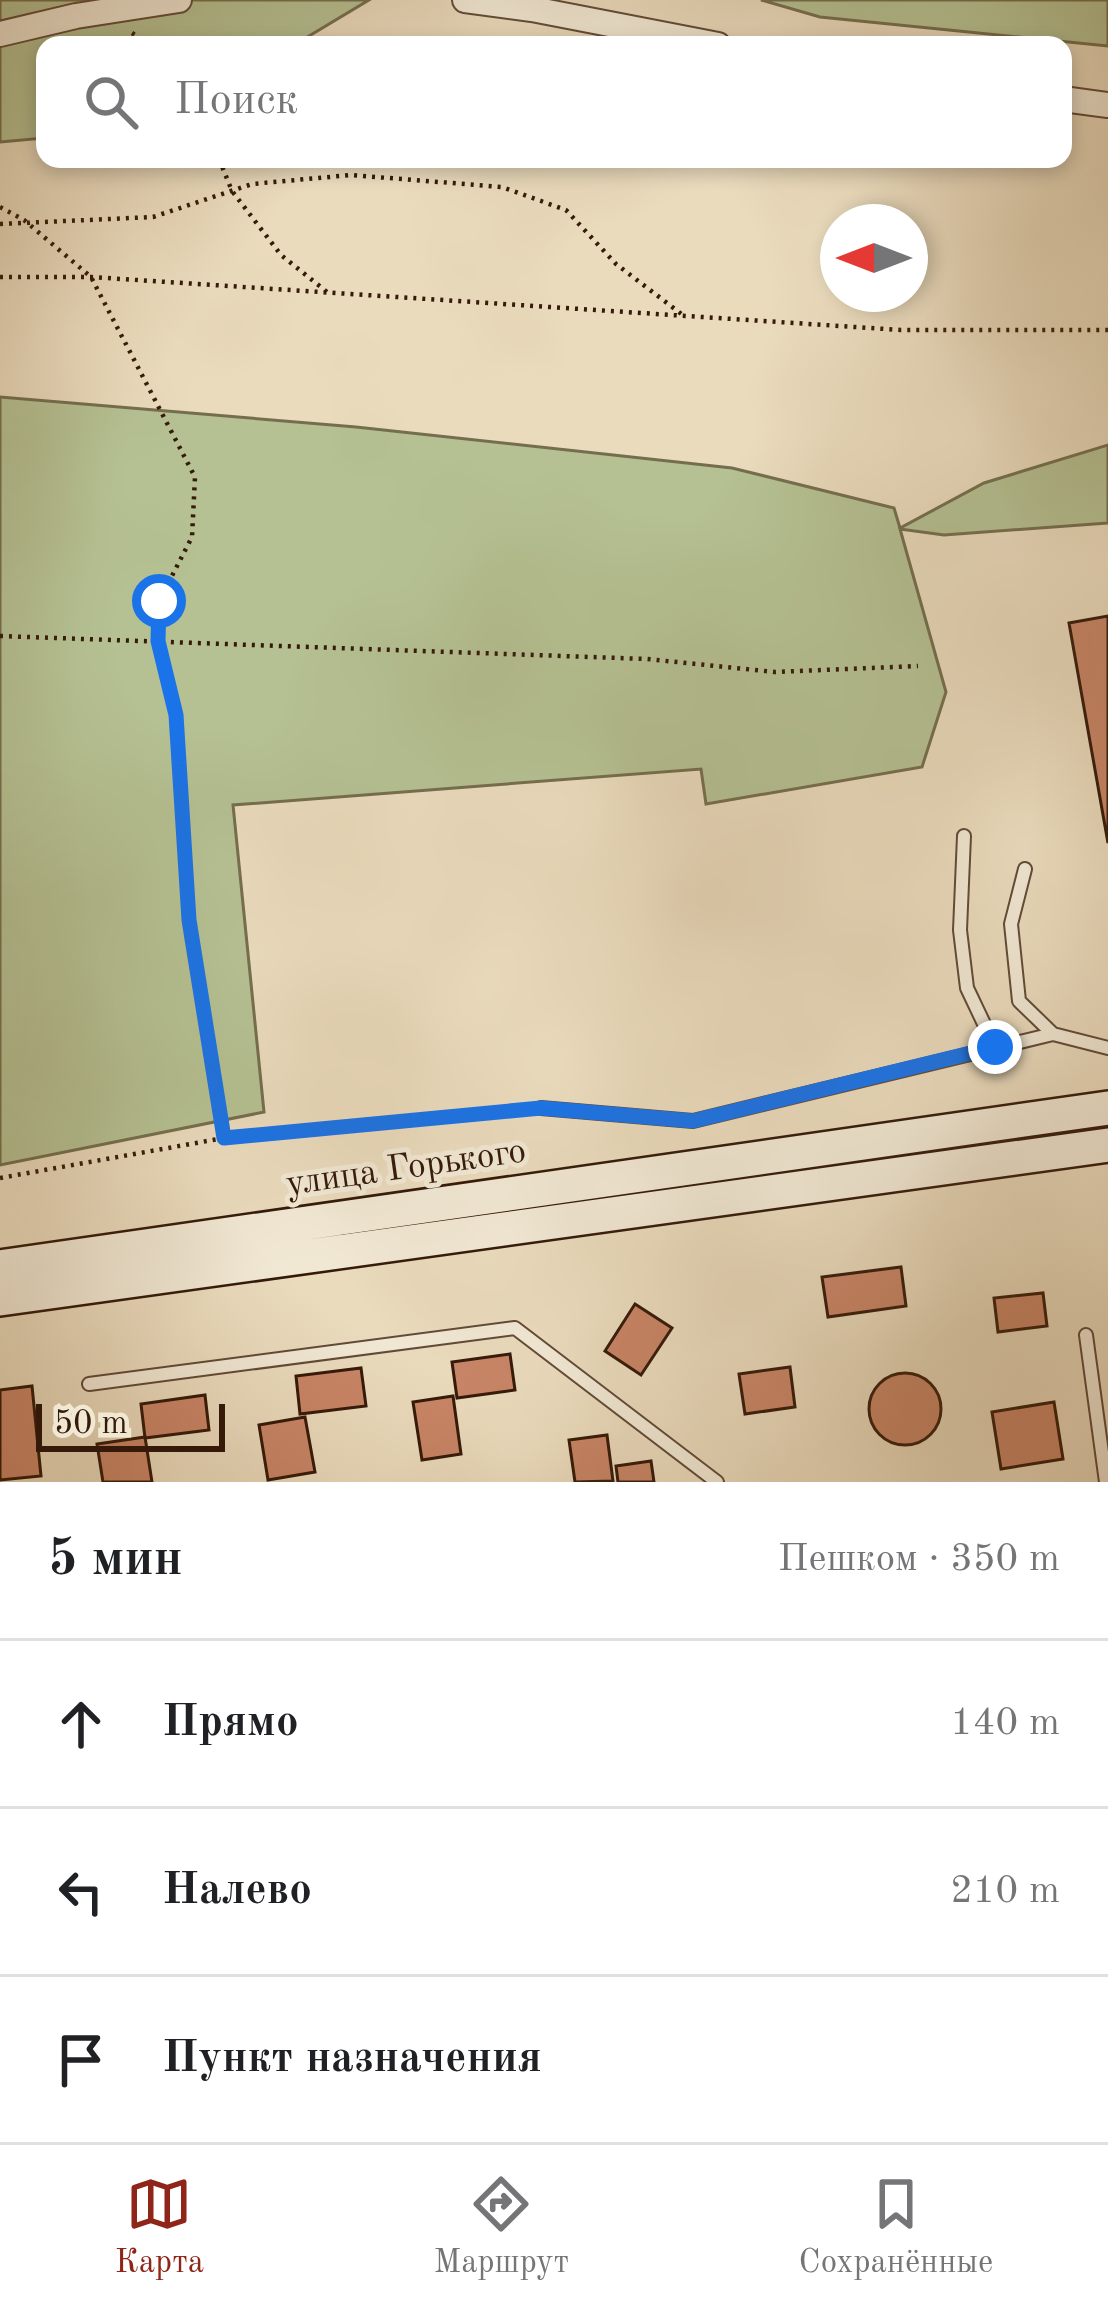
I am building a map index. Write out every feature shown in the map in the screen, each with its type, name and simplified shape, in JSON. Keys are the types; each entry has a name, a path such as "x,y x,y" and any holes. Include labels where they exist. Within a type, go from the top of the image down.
{"main road":[{"name":"улица Горького","path":"0,1267 1108,1108"},
{"name":"улица Горького","path":"0,1299 1108,1145"}],"street":[{"path":"0,34 179,0"},
{"path":"465,0 672,36"},
{"path":"1072,100 1108,105"}],"lane":[{"path":"964,836 960,930 967,988 995,1047"},
{"path":"1025,868 1011,924 1019,1001 1053,1034"},
{"path":"541,1108 693,1121 1053,1034 1108,1048"},
{"path":"89,1384 515,1328 716,1482"},
{"path":"1086,1335 1106,1482"}],"path":[{"path":"223,168 232,191 280,256 328,292"},
{"path":"0,224 153,217 251,184 352,175 502,187 566,210 616,264 684,316"},
{"path":"0,207 24,220 91,277 195,478 192,537 159,601 158,641 176,715 189,920 224,1138"},
{"path":"0,278 91,277 901,330 1108,329"},
{"path":"0,636 647,659 775,672 918,666"},
{"path":"0,1178 224,1138 541,1108"}],"green space":[{"path":"0,0 369,0 309,36 36,36 36,139 0,142"},
{"path":"761,0 1108,0 1108,46 1072,42 1072,36 1009,36 820,17"},
{"path":"0,397 356,427 732,468 894,508 900,528 984,483 1108,445 1108,523 944,535 900,529 946,692 922,767 706,804 701,769 233,805 264,1112 0,1165"}],"building":[{"path":"1108,616 1108,843 1069,623"},
{"path":"901,1267 906,1306 828,1317 822,1277"},
{"path":"1043,1293 1047,1326 998,1332 994,1298"},
{"path":"635,1304 672,1328 641,1375 605,1351"},
{"path":"510,1354 515,1390 457,1398 452,1362"},
{"path":"790,1367 795,1407 745,1414 739,1374"},
{"path":"361,1368 366,1406 300,1414 296,1376"},
{"path":"905,1373 930,1384 941,1409 930,1434 905,1445 880,1434 869,1409 880,1384"},
{"path":"32,1386 41,1476 0,1480 0,1390"},
{"path":"205,1395 209,1430 145,1438 141,1404"},
{"path":"453,1396 461,1454 422,1460 413,1402"},
{"path":"1054,1402 1063,1459 1001,1469 992,1412"},
{"path":"305,1417 315,1472 268,1480 259,1425"},
{"path":"607,1435 613,1481 575,1482 569,1440"},
{"path":"145,1437 152,1482 103,1482 97,1444"},
{"path":"651,1461 654,1482 618,1482 616,1466"}],"route":[{"path":"159,601 158,641 176,715 189,920 224,1138 541,1108 693,1121 995,1047"}]}
